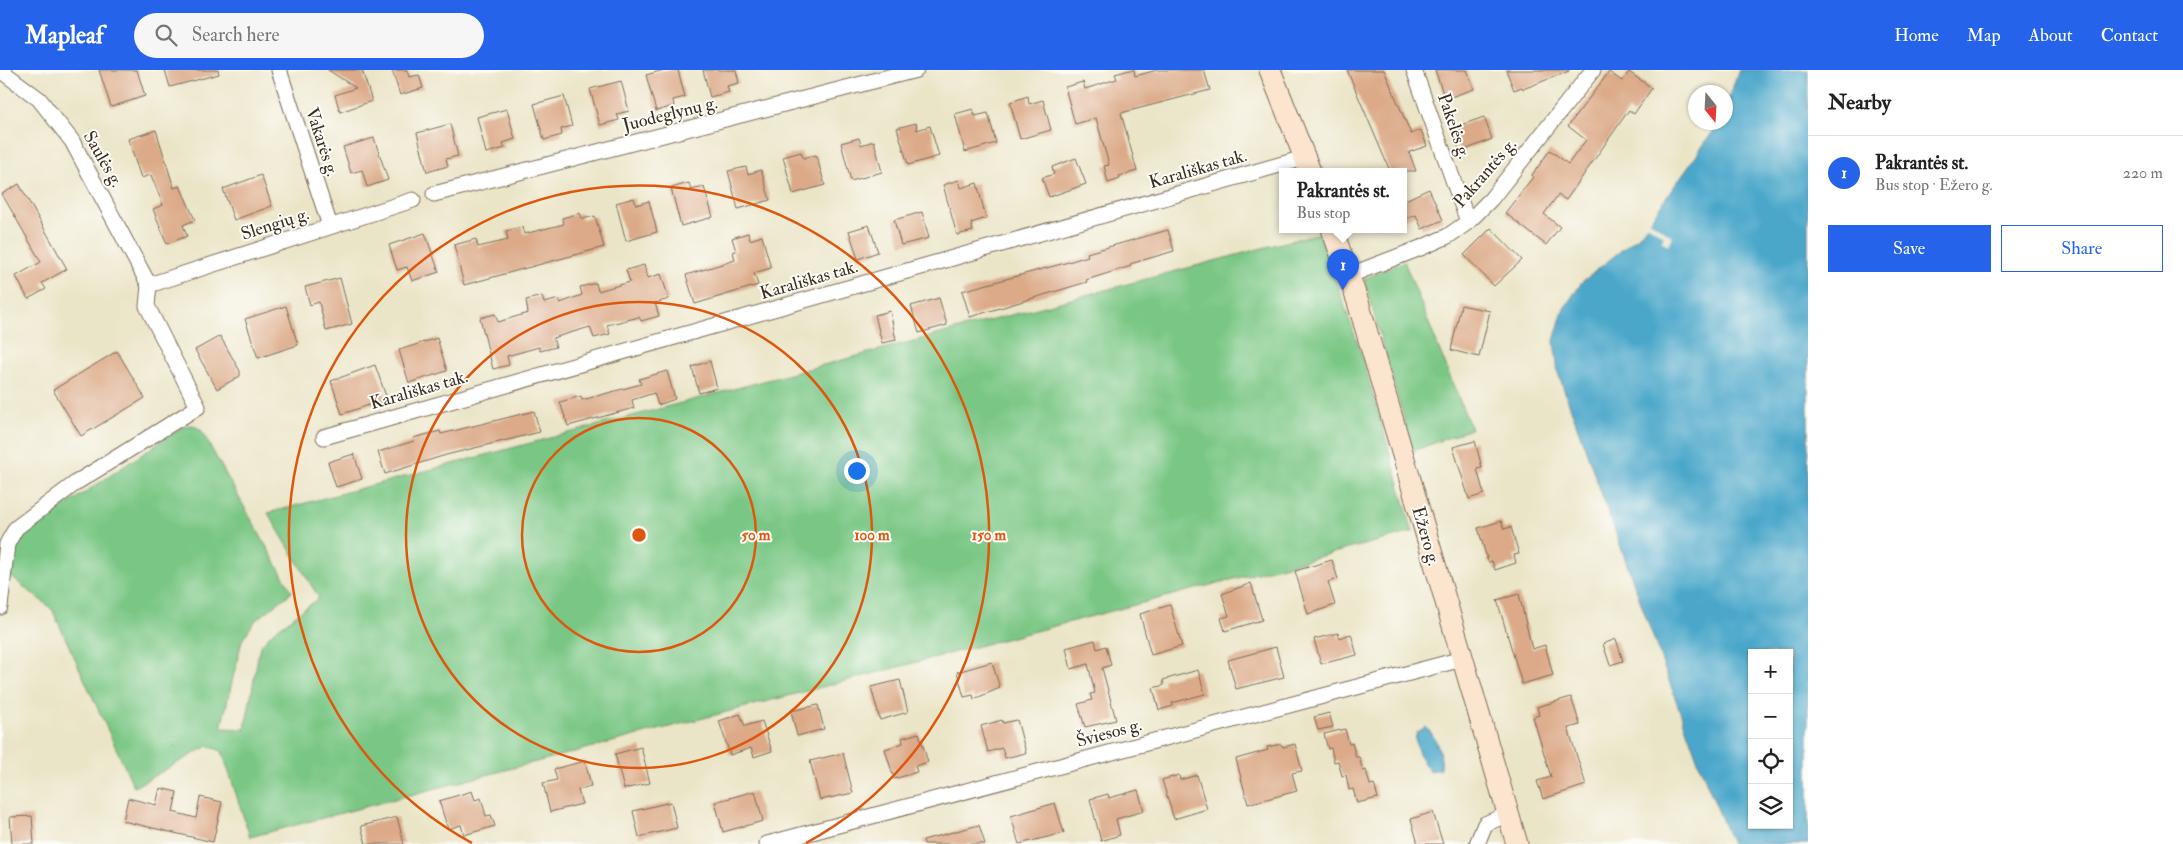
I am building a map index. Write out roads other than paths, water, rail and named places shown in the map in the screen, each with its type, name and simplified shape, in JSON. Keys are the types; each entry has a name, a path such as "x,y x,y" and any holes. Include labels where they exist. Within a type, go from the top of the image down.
{"main road":[{"path":"1270,70 1307,165"},
{"name":"Ežero g.","path":"1334,233 1350,275 1517,844"}],"street":[{"name":"Saulės g.","path":"0,70 39,99 72,141 149,285"},
{"name":"Vakarės g.","path":"279,70 330,226"},
{"name":"Juodeglynų g.","path":"434,194 916,70"},
{"name":"Pakelės g.","path":"1414,70 1468,222"},
{"name":"Pakrantės g.","path":"1350,275 1448,236 1468,222 1491,198 1592,70"},
{"name":"Karališkas tak.","path":"324,437 1279,173"},
{"name":"Slengių g.","path":"149,285 413,200"},
{"path":"0,607 6,544 16,528 77,482 198,408 147,306 149,285"},
{"name":"Šviesos g.","path":"767,844 1462,659"},
{"path":"1478,844 1485,824 1508,814"}],"water":[{"path":"1739,70 1808,70 1808,844 1732,844 1699,764 1558,373 1554,341 1563,310 1582,282 1639,236 1714,130 1733,130 1733,87"},
{"path":"1426,727 1433,735 1438,746 1441,769 1430,771 1419,753 1416,742 1417,732"}],"place":[{"name":"Pakrantės st.","path":"1343,290"}]}
